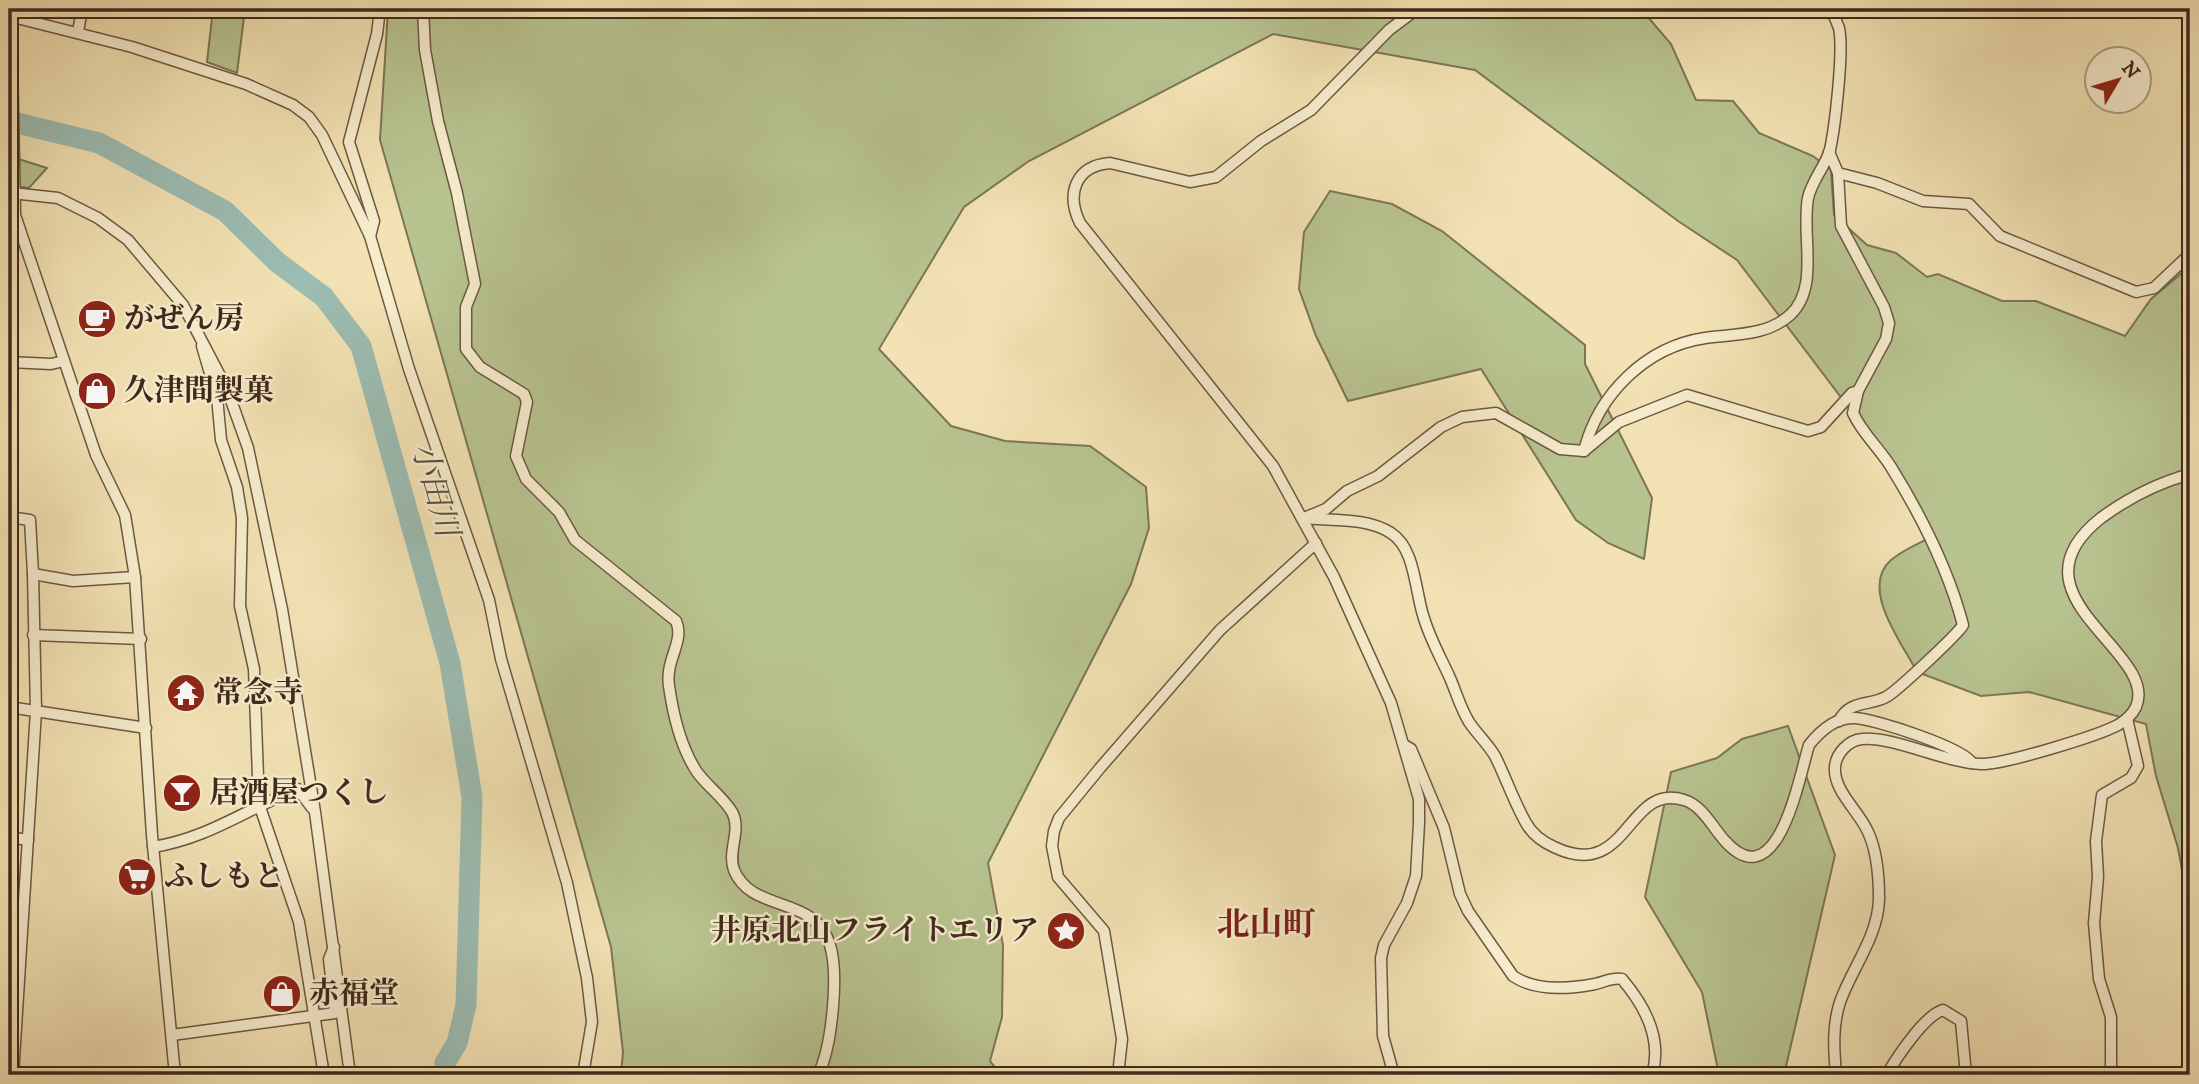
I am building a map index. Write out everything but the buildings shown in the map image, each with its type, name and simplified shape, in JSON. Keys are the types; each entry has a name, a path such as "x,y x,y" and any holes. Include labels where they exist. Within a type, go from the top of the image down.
{"street":[{"path":"78,32 82,9"},
{"path":"370,236 374,221 349,142 377,34 380,9"},
{"path":"423,9 425,50 438,121 457,192 475,284 466,307 466,349 480,367 524,394 527,402 516,456 526,479 559,512 575,540 676,621 681,631 668,665 676,720 696,770 732,813 736,825 731,855 734,870 748,889 768,900 806,912 828,940 834,961 826,1058 818,1075"},
{"path":"1394,1075 1383,1036 1381,958 1384,945 1407,903 1416,876 1419,799 1391,703 1316,543 1273,466 1243,425 1193,369 1080,223 1073,208 1072,192 1086,169 1099,164 1110,163 1189,182 1216,177 1261,141 1311,110 1390,30 1417,9"},
{"path":"1584,451 1596,414 1609,394 1632,373 1681,344 1775,326 1799,306 1806,291 1805,219 1809,196 1818,171 1829,152 1840,49 1839,29 1830,9"},
{"path":"175,1075 153,847 135,576 125,515 96,455 15,215 11,17 78,32 246,84 293,105 309,117 322,135 370,236 409,369 489,600 501,659 567,883 587,978 593,1022 583,1075"},
{"path":"1829,152 1838,173 1841,226 1879,298 1889,323 1886,339 1858,391 1853,413 1890,465 1929,533 1953,587 1963,625 1954,639 1889,696 1846,709 1839,721"},
{"path":"1838,173 1877,183 1923,201 1969,204 2000,236 2136,292 2154,288 2190,254"},
{"path":"13,191 58,198 98,218 128,240 183,305 199,331 227,389 248,447 267,525 315,812 350,1075"},
{"path":"199,331 205,364 217,397 221,440 237,487 242,518 240,606 254,669 259,804 299,922 324,1075"},
{"path":"9,362 51,364 64,361"},
{"path":"1303,518 1326,509 1347,491 1384,472 1441,426 1462,417 1496,413 1560,449 1584,451 1619,422 1687,394 1808,431 1821,427 1852,393 1858,391"},
{"path":"1836,1075 1833,1036 1840,1003 1877,918 1879,899 1873,848 1868,831 1837,779 1837,757 1852,742 1869,739 1972,763 1994,763 2072,741 2127,719 2135,709 2138,689 2124,662 2078,605 2070,578 2071,555 2088,530 2107,514 2167,481 2190,474"},
{"path":"9,517 30,520 36,711 29,840 13,1003 13,1075"},
{"path":"1303,518 1378,526 1393,534 1404,545 1423,617 1468,721 1492,752 1527,824 1542,840 1567,853 1595,855 1608,849 1650,804 1672,798 1695,805 1727,844 1736,850 1752,857 1765,854 1772,849 1784,828 1809,745 1817,735 1839,721 1855,718 1885,725 1962,753 1972,763"},
{"path":"1118,1075 1122,1040 1104,931 1058,877 1052,846 1054,831 1059,818 1100,768 1220,630 1316,543"},
{"path":"33,574 73,581 135,576"},
{"path":"33,635 141,639"},
{"path":"9,707 146,728"},
{"path":"2111,1075 2111,1017 2099,979 2095,951 2096,841 2102,794 2131,778 2138,766 2127,719"},
{"path":"1403,744 1411,749 1432,794 1468,911 1513,976 1522,982 1540,986 1568,986 1622,979 1640,1004 1657,1041 1652,1075"},
{"path":"153,847 198,837 259,804 299,789 315,812"},
{"path":"9,836 29,840"},
{"path":"172,1035 335,1013 329,959 334,947"},
{"path":"1887,1075 1898,1054 1932,1016 1943,1010 1961,1021 1966,1075"}],"green space":[{"path":"213,9 245,9 237,73 207,62"},
{"path":"388,9 1602,9 1647,16 1671,44 1696,100 1733,101 1759,133 1813,156 1831,170 1834,215 1867,245 1896,253 1927,277 1938,274 2002,301 2036,301 2125,336 2151,299 2190,266 2190,914 2178,848 2156,776 2146,724 2029,692 1981,696 1917,672 1886,616 1879,585 1882,572 1891,560 1933,536 1905,482 1737,260 1678,221 1475,70 1273,34 1029,161 964,207 879,349 951,426 1005,441 1090,446 1146,487 1149,528 1131,584 988,863 1003,945 1002,1017 990,1061 1001,1075 621,1075 623,1052 611,947 380,140"},
{"path":"9,156 47,168 29,188 9,185"},
{"path":"1330,191 1392,204 1442,231 1585,345 1585,364 1652,498 1644,559 1608,543 1576,520 1481,369 1348,401 1316,336 1299,289 1304,232"},
{"path":"1788,726 1835,855 1784,1075 1719,1075 1702,992 1645,897 1671,772 1717,758 1742,739"}],"waterway":[{"name":"小田川","path":"9,121 99,143 225,211 277,262 324,297 361,346 450,663 472,797 466,1005 457,1043 445,1063 445,1075"}],"place":[{"name":"がぜん房","path":"97,319"},
{"name":"久津間製菓","path":"97,391"},
{"name":"常念寺","path":"186,693"},
{"name":"居酒屋つくし","path":"182,793"},
{"name":"ふしもと","path":"137,877"},
{"name":"井原北山フライトエリア","path":"1066,931"},
{"name":"赤福堂","path":"282,994"}],"district":[{"name":"北山町","path":"1266,925"}]}
